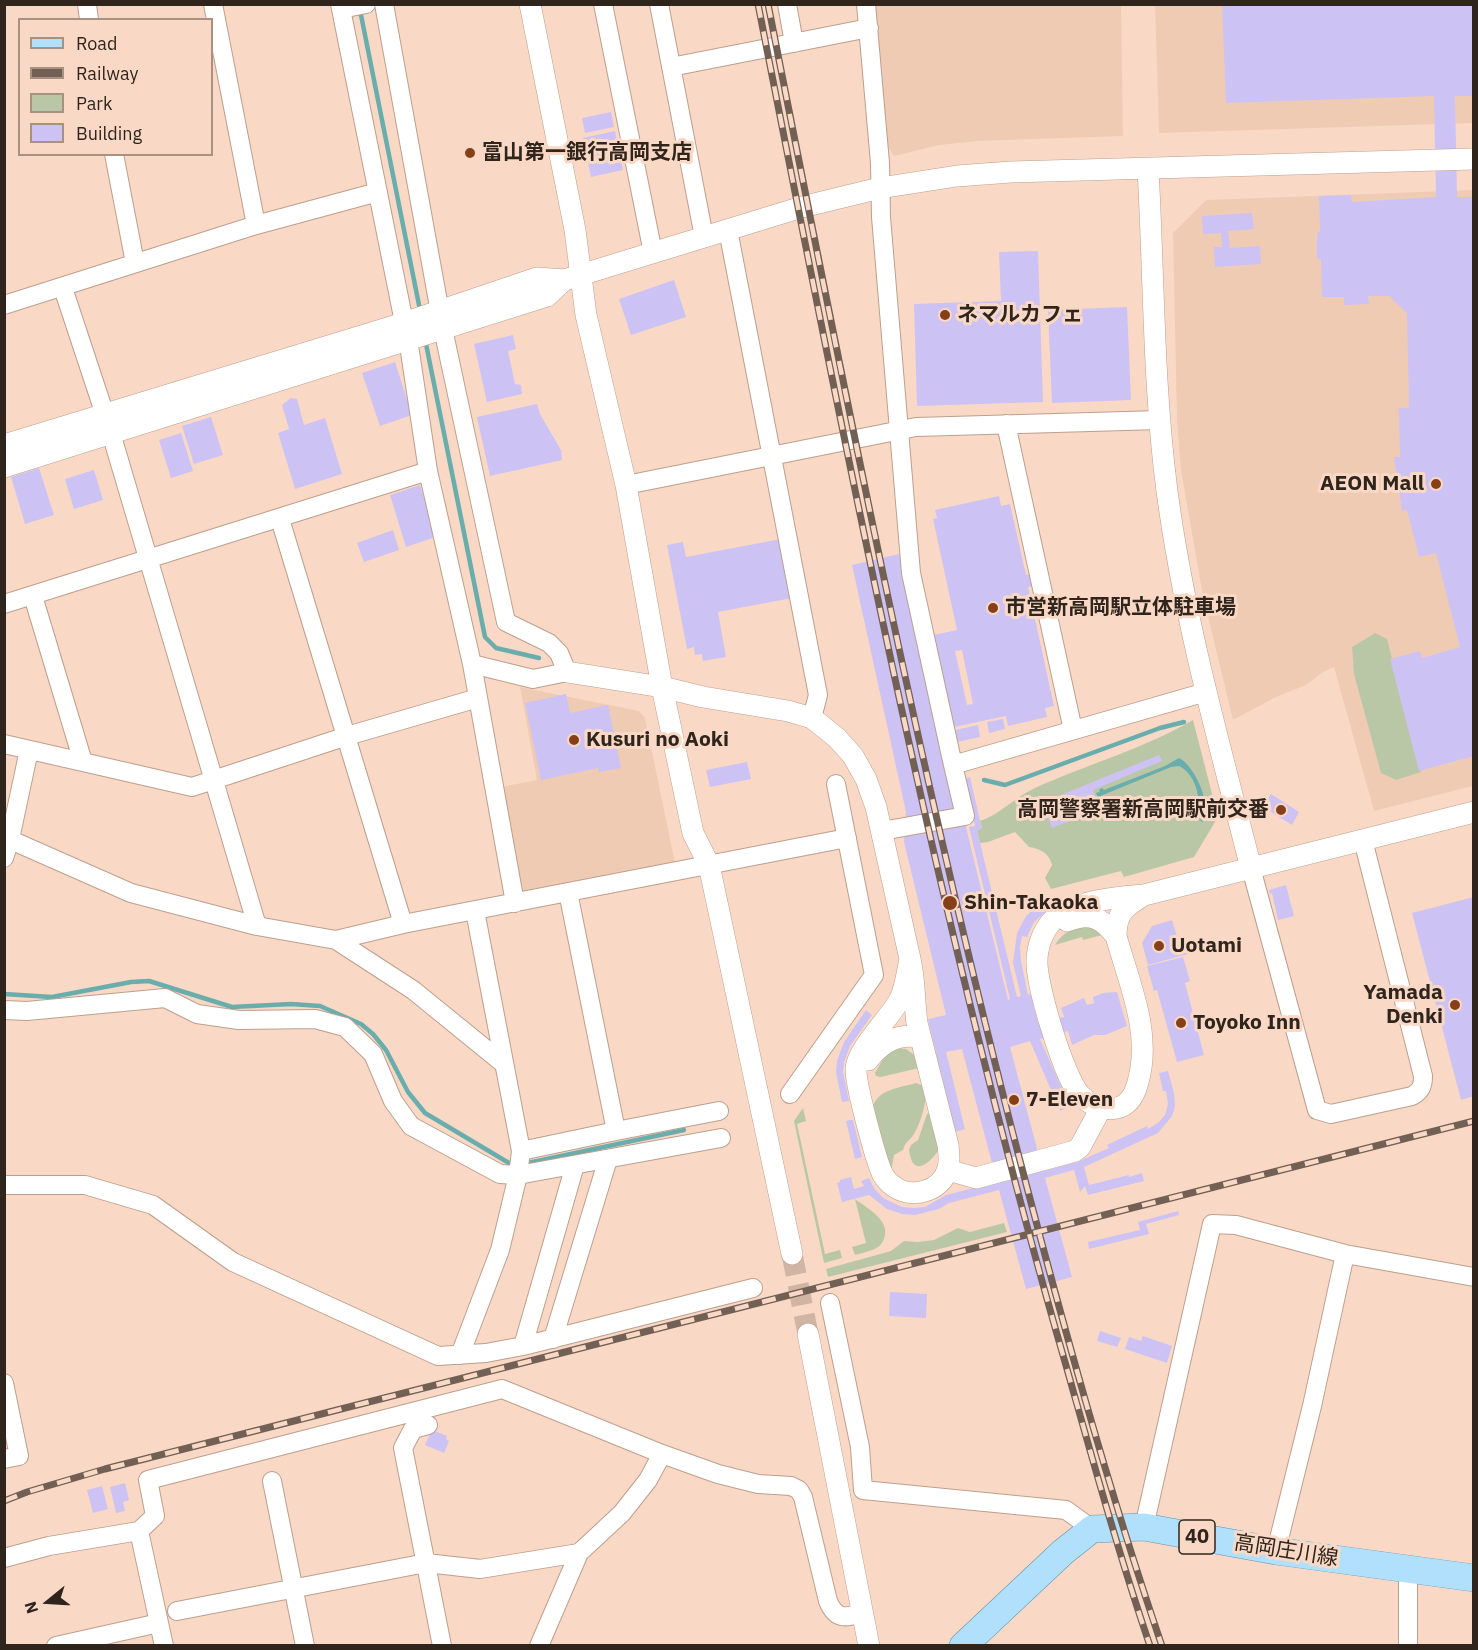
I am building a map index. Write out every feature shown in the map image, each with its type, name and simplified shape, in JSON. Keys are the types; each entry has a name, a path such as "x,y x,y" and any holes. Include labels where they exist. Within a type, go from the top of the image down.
{"main road":[{"name":"高岡庄川線","path":"1092,1529 1144,1527 1276,1551 1473,1578"},
{"path":"963,1646 1063,1552 1092,1529"}],"street":[{"path":"213,4 256,225"},
{"path":"384,4 424,326 428,471 472,664 515,903"},
{"path":"530,4 575,230 572,277 586,315 626,485 662,687 693,833 709,865 792,1254"},
{"path":"603,4 653,253"},
{"path":"658,4 704,237"},
{"path":"787,4 794,43"},
{"path":"866,4 911,573 964,816 882,831"},
{"path":"349,6 378,192 424,326 506,622 549,643 559,653 567,672"},
{"path":"671,67 869,28"},
{"path":"114,156 135,263"},
{"path":"4,445 108,423 424,326 537,278 572,277 802,207 880,188 957,176 1011,172 1473,159"},
{"path":"1148,169 1160,420 1167,491 1180,569 1206,692 1317,1110 1331,1114 1412,1096 1418,1093 1423,1085 1423,1076 1363,840"},
{"path":"6,300 63,288 256,225 378,192"},
{"path":"728,230 818,695 812,718"},
{"path":"63,288 108,423 257,926"},
{"path":"626,485 916,427 1160,420"},
{"path":"4,467 108,423"},
{"path":"1006,424 1073,730"},
{"path":"4,604 428,471"},
{"path":"280,519 403,924"},
{"path":"33,596 83,762"},
{"path":"472,664 533,679 567,672 788,711 812,718 837,738 853,756 866,779 882,831 914,976 915,1007 921,1038 948,1146 948,1170 934,1186 924,1192 914,1193 902,1191 884,1176 858,1086 856,1067 899,999 906,981 910,959"},
{"path":"953,765 1206,692"},
{"path":"4,744 192,787 347,736 478,698"},
{"path":"4,858 29,750"},
{"path":"790,1094 874,975 836,784"},
{"path":"1144,895 1124,907 1116,922 1116,936 1141,1028 1143,1053 1140,1074 1132,1098 1123,1107 1101,1108 1080,1094 1071,1081 1060,1054 1036,963 1038,945 1052,920 1063,912 1091,903 1144,895 1473,812"},
{"path":"8,838 131,893 257,926 336,940 413,990 504,1064"},
{"path":"336,940 403,924 847,838"},
{"path":"568,892 616,1131"},
{"path":"460,1355 500,1250 518,1175 521,1152 475,911"},
{"path":"1043,934 1061,923 1089,915 1100,919 1116,936"},
{"path":"4,1010 27,1011 165,998 197,1014 239,1020 315,1018 345,1027 373,1054 393,1101 411,1126 500,1174 518,1175 721,1138"},
{"path":"858,1086 861,1073 877,1049 906,1036 921,1038"},
{"path":"948,1170 976,1178 1074,1151 1080,1147 1101,1108"},
{"path":"521,1152 719,1111"},
{"path":"553,1339 608,1159"},
{"path":"523,1346 575,1165"},
{"path":"4,1185 85,1185 153,1205 233,1262 438,1356 523,1346 753,1288"},
{"path":"1144,1527 1212,1224 1236,1225 1345,1254 1473,1277"},
{"path":"1276,1551 1312,1406 1345,1254"},
{"path":"830,1303 860,1447 863,1490 1066,1510 1092,1529"},
{"path":"808,1334 869,1646"},
{"path":"4,1383 19,1456 4,1459"},
{"path":"4,1558 49,1546 139,1531 155,1516 148,1480 502,1389 662,1454 718,1474 758,1484 791,1485 799,1490 803,1497 832,1610 840,1616 848,1617 862,1613"},
{"path":"428,1425 413,1429 403,1448 442,1646"},
{"path":"539,1646 579,1553 622,1513 648,1480 662,1454"},
{"path":"272,1480 305,1646"},
{"path":"139,1531 164,1646"},
{"path":"177,1611 426,1563 480,1569 579,1553"},
{"path":"1408,1568 1408,1646"},
{"path":"56,1646 159,1623"}],"shaded area":[{"path":"873,5 1121,5 1123,136 978,141 939,145 894,156 886,144"},
{"path":"1155,5 1473,5 1473,123 1159,133"},
{"path":"1473,190 1473,786 1374,811 1334,667 1306,685 1276,697 1233,720 1203,596 1181,470 1177,420 1173,233 1206,200"},
{"path":"520,687 639,711 645,718 675,863 522,891 501,787 537,780"}],"green space":[{"path":"1375,633 1387,639 1421,772 1396,780 1381,773 1354,674 1352,647"},
{"path":"1193,720 1218,817 1194,857 1124,877 1121,871 1051,889 1045,878 1052,865 1049,857 1041,850 1029,847 1015,832 980,843 977,830 982,828 980,821 1028,792 1135,748"},
{"path":"1089,925 1102,935 1083,940 1082,937 1055,945 1069,931"},
{"path":"896,1048 906,1049 916,1056 919,1068 881,1077 876,1076 875,1073 884,1057"},
{"path":"916,1083 927,1090 923,1112 913,1136 905,1144 903,1150 894,1155 891,1172 872,1109 884,1093"},
{"path":"803,1108 806,1121 797,1124 825,1254 840,1250 842,1258 824,1263 794,1121"},
{"path":"933,1113 940,1148 927,1163 918,1166 911,1159 909,1150 911,1145 918,1140 927,1114"},
{"path":"855,1199 877,1216 885,1232 884,1239 879,1246 855,1255 852,1247 866,1243"},
{"path":"1004,1223 1007,1232 828,1277 826,1269 891,1251 904,1241 934,1240 958,1228 970,1232"}],"water":[{"path":"1179,758 1191,769 1200,786 1206,813 1202,822 1198,818 1199,804 1194,782 1190,775 1179,766 1171,767 1098,797 1096,793 1102,788 1104,790 1165,766"}],"building":[{"name":"AEON Mall","path":"1222,4 1474,4 1474,96 1455,96 1457,197 1474,197 1474,756 1419,771 1390,659 1420,651 1422,658 1460,647 1436,553 1419,557 1407,510 1402,511 1394,457 1400,457 1399,408 1409,408 1407,313 1389,296 1368,296 1369,304 1344,305 1344,297 1322,297 1321,259 1317,259 1317,233 1320,232 1319,196 1351,195 1352,202 1436,197 1434,96 1226,103"},
{"path":"611,112 614,127 585,133 582,118"},
{"path":"615,131 623,170 591,177 583,138"},
{"path":"1252,213 1254,229 1228,231 1230,248 1260,246 1261,264 1215,267 1214,247 1222,247 1221,233 1203,234 1202,216"},
{"path":"1038,251 1043,402 917,406 914,304 1001,301 999,252"},
{"path":"674,280 686,317 631,335 619,299"},
{"path":"1127,307 1131,400 1052,403 1048,310"},
{"path":"513,335 516,349 508,351 515,384 521,385 522,394 487,402 474,344"},
{"path":"395,362 412,415 380,426 362,373"},
{"path":"291,398 297,399 304,425 325,418 342,474 295,489 278,433 289,429 282,405"},
{"path":"537,404 540,414 561,450 562,460 490,476 477,417"},
{"path":"211,417 223,455 194,464 182,426"},
{"path":"181,433 193,471 171,478 159,440"},
{"path":"39,468 54,515 25,524 11,477"},
{"path":"94,470 103,500 74,509 65,479"},
{"path":"420,485 436,537 406,547 390,495"},
{"name":"市営新高岡駅立体駐車場","path":"999,496 1001,506 1010,504 1026,575 1031,574 1033,586 1028,587 1054,706 1045,708 1047,717 1008,726 1006,716 954,727 934,635 957,630 933,519 937,518 935,510","holes":["962,650 973,704 967,705 955,651"]},
{"path":"393,530 399,550 364,562 357,543"},
{"path":"781,539 792,598 718,612 726,657 703,661 702,654 695,655 694,647 687,649 667,545 683,542 686,557"},
{"path":"899,554 952,802 966,827 1008,1000 1010,999 969,827 975,826 964,779 970,777 982,829 977,830 1017,997 1021,996 1013,963 1017,933 1026,916 1040,903 1047,911 1034,922 1027,937 1022,936 1020,947 1028,995 1031,994 1038,1023 1064,1017 1061,1008 1084,998 1087,1005 1094,1003 1093,997 1103,993 1117,992 1127,1026 1105,1035 1094,1035 1072,1045 1068,1031 1040,1039 1070,1107 1060,1111 1030,1041 1010,1047 1043,1171 1077,1162 1109,1148 1107,1145 1147,1126 1148,1129 1159,1122 1165,1115 1168,1104 1159,1073 1168,1071 1174,1093 1175,1106 1172,1116 1158,1133 1084,1167 1089,1185 1142,1173 1144,1181 1088,1195 1085,1186 1080,1192 1074,1170 1045,1178 1072,1277 1026,1289 999,1190 949,1203 939,1209 915,1215 887,1209 869,1195 842,1202 837,1183 851,1177 854,1189 864,1186 861,1181 869,1178 883,1198 902,1207 914,1208 925,1207 946,1195 997,1182 962,1049 946,1052 965,1129 955,1132 928,1019 946,1015 904,842 906,812 852,565"},
{"name":"Kusuri no Aoki","path":"566,694 570,713 608,705 621,768 599,772 598,768 541,780 525,703"},
{"path":"1003,719 1005,729 989,733 987,722"},
{"path":"978,725 980,737 957,742 955,730"},
{"path":"1159,755 1162,761 1093,790 1100,809 1052,828 1045,811 1049,809 1046,801"},
{"path":"747,762 751,779 710,787 706,770"},
{"name":"高岡警察署新高岡駅前交番","path":"1271,794 1299,812 1292,825 1263,807"},
{"path":"1286,885 1294,916 1278,920 1272,893 1270,894 1269,890"},
{"name":"Yamada Denki","path":"1474,897 1474,1096 1461,1100 1412,913"},
{"path":"1172,920 1179,943 1184,941 1188,954 1148,965 1142,943 1152,926"},
{"name":"Toyoko Inn","path":"1183,957 1190,981 1185,983 1204,1055 1177,1062 1157,990 1154,991 1147,966"},
{"path":"866,1010 872,1015 850,1046 844,1062 843,1072 849,1101 842,1102 836,1072 837,1061 844,1042"},
{"path":"853,1120 862,1157 855,1159 846,1121"},
{"path":"1178,1211 1179,1215 1146,1224 1149,1234 1089,1249 1088,1242 1140,1230 1138,1222"},
{"path":"890,1292 927,1294 926,1318 889,1316"},
{"path":"1100,1331 1121,1338 1117,1347 1097,1341"},
{"path":"1143,1336 1172,1346 1167,1363 1125,1349 1129,1337 1141,1341"},
{"path":"432,1430 447,1436 446,1439 449,1441 444,1453 425,1445"},
{"path":"125,1483 129,1500 123,1502 125,1511 116,1513 110,1487"},
{"path":"102,1486 108,1509 93,1513 87,1490"}],"waterway":[{"path":"360,10 420,310"},
{"path":"425,339 485,637 496,648 539,658"},
{"path":"984,780 1005,785 1160,728 1184,722"},
{"path":"4,994 52,997 131,982 149,981 232,1007 291,1004 320,1006 361,1024 373,1034 386,1050 408,1092 425,1113 514,1166"},
{"path":"523,1164 684,1130"}],"tunnel":[{"path":"792,1254 808,1334"}],"railway":[{"path":"758,4 861,519 936,861 1020,1201 1107,1508 1150,1646"},
{"path":"768,4 885,582 916,727 983,1014 1035,1218 1086,1403 1122,1525 1162,1646"},
{"path":"4,1501 105,1469 1474,1121"}],"place":[{"name":"富山第一銀行高岡支店","path":"470,153"},
{"name":"ネマルカフェ","path":"945,315"},
{"name":"AEON Mall","path":"1436,484"},
{"name":"市営新高岡駅立体駐車場","path":"993,608"},
{"name":"Kusuri no Aoki","path":"574,740"},
{"name":"高岡警察署新高岡駅前交番","path":"1281,810"},
{"name":"Shin-Takaoka","path":"950,903"},
{"name":"Uotami","path":"1159,946"},
{"name":"Yamada Denki","path":"1455,1005"},
{"name":"Toyoko Inn","path":"1181,1023"},
{"name":"7-Eleven","path":"1014,1100"}]}
